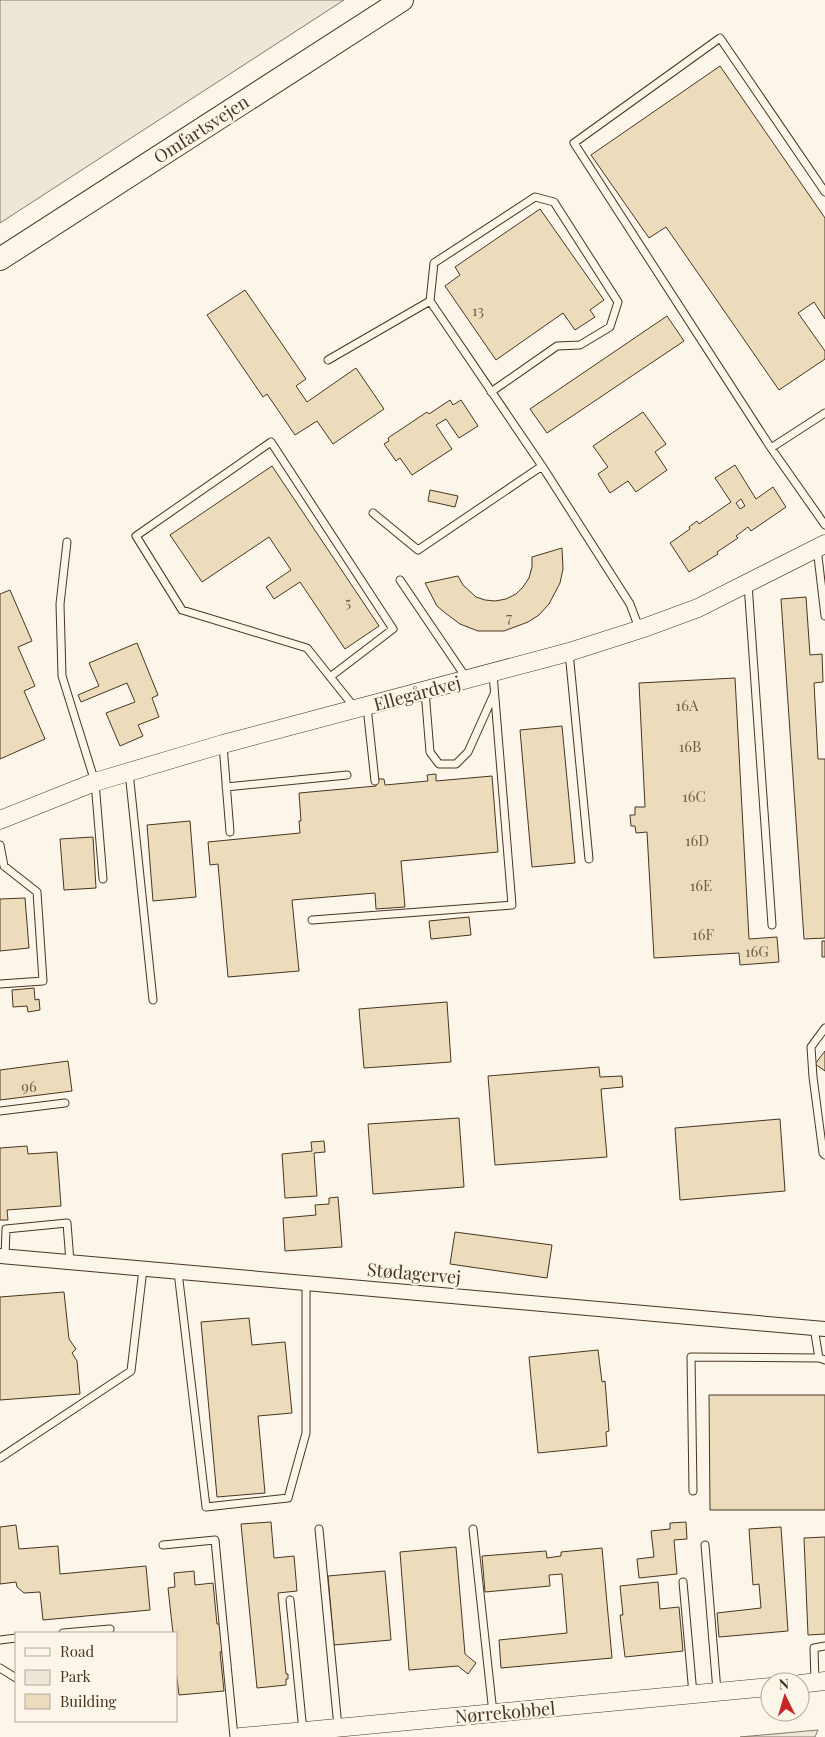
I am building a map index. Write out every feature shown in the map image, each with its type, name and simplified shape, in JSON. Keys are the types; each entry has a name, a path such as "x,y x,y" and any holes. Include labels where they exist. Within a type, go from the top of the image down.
{"highway":[{"name":"Omfartsvejen","path":"0,258 402,0"}],"street":[{"name":"Ellegårdvej","path":"0,820 95,782 223,744 569,652 641,629 698,608 821,546"},
{"name":"Stødagervej","path":"2,1256 820,1328"},
{"name":"Nørrekobbel","path":"240,1737 760,1688"}],"lane":[{"path":"825,192 720,38 574,144 771,448 825,525"},
{"path":"492,392 557,346 580,345 610,327 618,302 554,202 535,197 434,263 430,301 542,466 630,604 641,629"},
{"path":"328,360 430,301"},
{"path":"771,448 825,413"},
{"path":"330,677 393,629 271,442 136,536 182,610 307,648 330,677 361,708 374,781"},
{"path":"374,514 418,550 542,466"},
{"path":"67,542 60,604 62,676 95,782 102,878"},
{"path":"821,546 825,616"},
{"path":"400,580 467,679"},
{"path":"748,583 772,925"},
{"path":"569,652 589,859"},
{"path":"312,920 512,904 493,673"},
{"path":"425,691 430,752 439,764 456,764 468,752 495,692"},
{"path":"223,744 230,832"},
{"path":"129,772 153,1000"},
{"path":"226,787 347,775"},
{"path":"0,845 4,866 37,892 43,981 0,984"},
{"path":"825,1028 811,1047 813,1077 823,1153 825,1155"},
{"path":"0,1111 65,1103"},
{"path":"2,1256 6,1229 67,1223 70,1262"},
{"path":"0,1458 131,1371 143,1269"},
{"path":"178,1272 206,1507 288,1498 306,1433 306,1283"},
{"path":"693,1491 690,1357 822,1359 820,1328"},
{"path":"319,1529 338,1728"},
{"path":"473,1529 493,1714"},
{"path":"163,1545 215,1540 234,1737"},
{"path":"705,1546 717,1692"},
{"path":"683,1582 693,1694"},
{"path":"290,1600 303,1731"},
{"path":"75,1632 110,1629"},
{"path":"0,1640 14,1640"},
{"path":"813,1682 814,1648 825,1646"},
{"path":"0,1668 15,1677"}],"green space":[{"path":"0,0 344,0 0,223"},
{"path":"818,1730 815,1737 740,1737"}],"building":[{"path":"720,66 825,218 825,319 814,302 798,313 825,351 825,359 779,390 666,227 649,238 591,155"},
{"path":"540,209 604,300 590,310 595,317 575,330 563,313 496,360 445,286 460,275 455,267"},
{"path":"245,290 306,379 296,386 307,402 356,368 384,409 333,444 317,421 295,435 267,394 263,397 207,315"},
{"path":"667,316 684,341 547,433 530,409"},
{"path":"450,400 453,405 461,400 478,426 459,438 446,419 436,425 452,449 412,475 400,458 396,461 384,444 389,441 388,438 427,412 429,414"},
{"path":"643,412 666,444 655,452 667,470 636,492 628,481 610,493 598,474 608,467 593,446"},
{"path":"735,465 756,499 773,487 786,507 751,531 748,527 736,536 738,538 717,552 718,554 689,572 670,543 690,529 689,527 697,521 699,524 731,502 715,478","holes":["741,499 745,506 740,509 736,503"]},
{"path":"272,466 379,626 345,649 300,582 274,599 266,587 291,570 269,537 202,582 170,535"},
{"path":"430,490 458,496 455,507 428,501"},
{"path":"562,548 563,569 560,583 549,604 539,615 528,622 504,631 478,631 460,624 437,606 425,583 458,576 463,585 476,597 495,601 506,599 516,594 529,578 532,557"},
{"path":"10,590 32,641 18,647 35,686 24,691 45,739 0,759 0,594"},
{"path":"806,597 810,655 822,654 823,682 814,683 818,759 825,759 825,938 804,939 781,599"},
{"path":"137,643 158,695 152,698 159,717 138,725 143,736 120,746 106,713 135,702 127,683 81,702 78,695 99,686 89,663"},
{"path":"735,678 749,939 777,937 779,962 740,965 739,953 654,958 647,832 636,833 635,826 631,826 630,815 635,815 635,807 645,807 639,683"},
{"path":"562,726 575,863 532,867 520,730"},
{"path":"436,774 436,781 492,776 498,852 401,861 405,907 376,909 375,893 292,900 299,971 228,977 218,864 210,865 208,842 300,833 299,793 376,786 376,779 384,779 385,785 428,781 427,775"},
{"path":"190,821 196,897 153,901 147,825"},
{"path":"93,837 96,888 64,890 60,839"},
{"path":"25,898 29,948 0,951 0,899"},
{"path":"469,917 471,935 431,939 429,921"},
{"path":"822,941 825,941 825,957 822,957"},
{"path":"34,988 35,1000 39,999 40,1010 28,1012 27,1006 13,1007 12,990"},
{"path":"447,1002 451,1062 364,1068 359,1009"},
{"path":"825,1051 825,1071 815,1064"},
{"path":"68,1061 72,1091 0,1100 0,1070"},
{"path":"599,1067 600,1077 622,1076 623,1087 601,1089 607,1157 495,1165 488,1076"},
{"path":"459,1118 464,1187 373,1194 368,1124"},
{"path":"780,1119 785,1191 680,1200 675,1128"},
{"path":"324,1141 325,1152 314,1153 317,1196 285,1198 282,1154 312,1151 311,1142"},
{"path":"27,1146 28,1154 57,1152 61,1206 7,1210 8,1220 0,1220 0,1148"},
{"path":"338,1197 342,1247 285,1251 283,1218 316,1215 315,1205 329,1204 329,1198"},
{"path":"455,1232 552,1245 547,1278 450,1264"},
{"path":"64,1292 69,1339 76,1349 72,1353 77,1361 80,1394 0,1400 0,1297"},
{"path":"249,1318 252,1345 285,1342 292,1413 258,1416 265,1493 217,1497 201,1322"},
{"path":"598,1350 602,1382 605,1381 609,1431 606,1432 607,1446 538,1453 529,1357"},
{"path":"709,1395 825,1395 825,1510 710,1510"},
{"path":"271,1522 274,1558 294,1556 297,1591 278,1593 286,1674 288,1674 286,1685 257,1688 241,1524"},
{"path":"686,1522 687,1539 674,1540 677,1574 639,1578 637,1559 654,1557 651,1531 670,1529 670,1523"},
{"path":"16,1525 19,1549 58,1546 60,1574 146,1566 150,1610 43,1620 40,1592 24,1593 17,1587 16,1582 0,1584 0,1527"},
{"path":"781,1527 788,1631 719,1637 717,1613 761,1608 759,1584 753,1585 749,1529"},
{"path":"825,1537 825,1634 808,1635 804,1538"},
{"path":"456,1547 465,1654 476,1663 468,1674 458,1666 409,1670 400,1552"},
{"path":"602,1548 612,1658 501,1668 499,1640 567,1633 562,1574 549,1575 550,1586 485,1592 482,1556 546,1551 547,1558 561,1556 561,1552"},
{"path":"194,1571 195,1585 213,1583 217,1624 220,1624 223,1652 220,1652 224,1691 179,1695 178,1632 173,1632 168,1588 175,1587 174,1573"},
{"path":"385,1571 391,1640 334,1645 328,1576"},
{"path":"658,1582 660,1609 679,1607 683,1651 625,1657 620,1615 623,1615 620,1586"}]}
